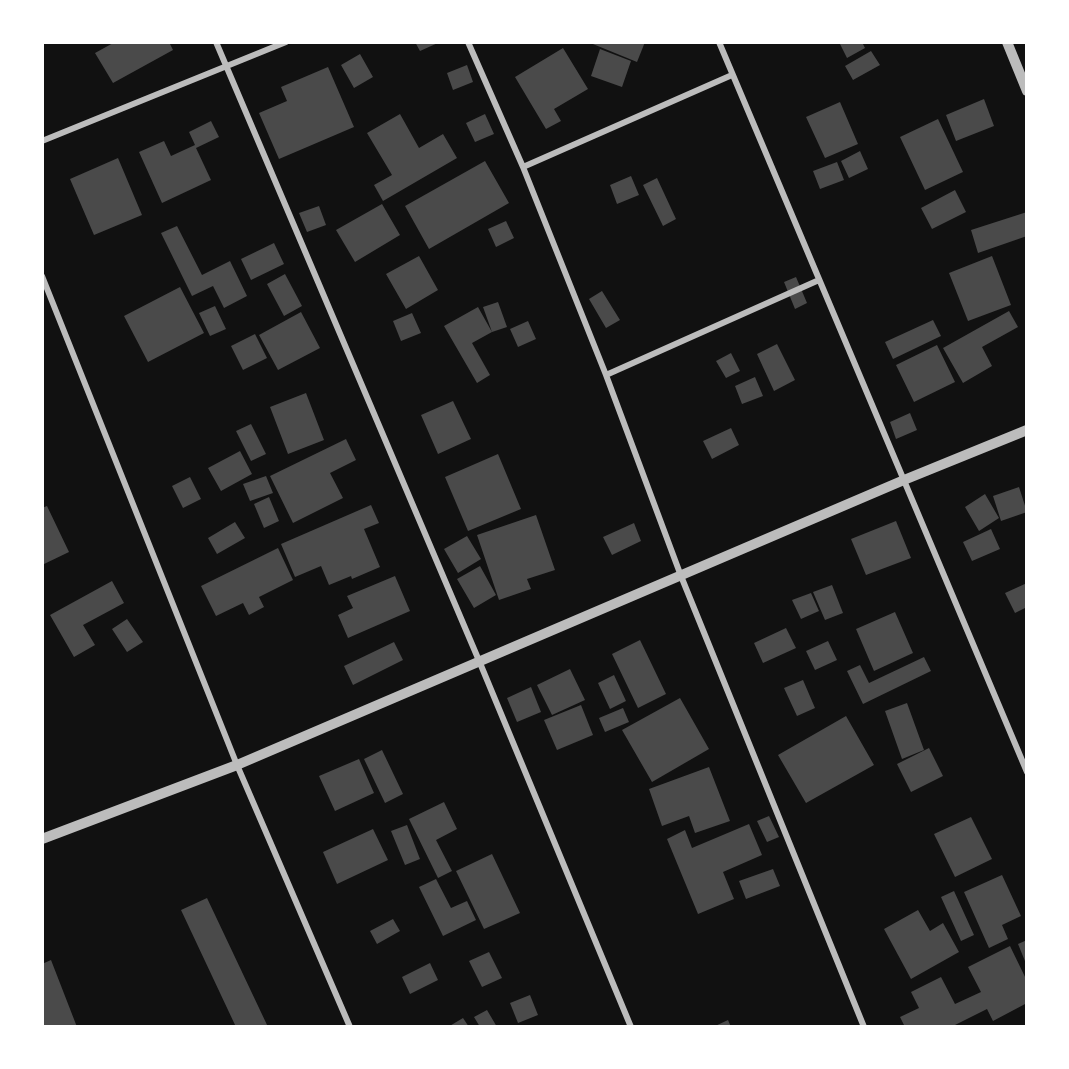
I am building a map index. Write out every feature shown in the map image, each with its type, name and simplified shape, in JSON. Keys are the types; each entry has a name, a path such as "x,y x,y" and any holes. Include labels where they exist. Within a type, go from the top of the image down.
{"street":[{"path":"216,42 480,663 630,1027"},
{"path":"42,141 286,42"},
{"path":"468,42 524,167 606,375 681,576 864,1027"},
{"path":"719,42 1027,772"},
{"path":"1007,42 1027,91"},
{"path":"524,167 732,75"},
{"path":"42,276 237,765 350,1027"},
{"path":"606,375 819,280"},
{"path":"42,839 237,765 904,480 1027,430"}],"building":[{"path":"115,42 169,42 173,50 113,83 95,53"},
{"path":"415,42 440,42 420,51"},
{"path":"588,42 645,42 637,62"},
{"path":"839,42 862,42 865,48 847,58"},
{"path":"563,48 588,89 554,109 561,121 546,129 515,77"},
{"path":"600,49 631,61 622,87 591,76"},
{"path":"871,51 880,65 853,80 845,66"},
{"path":"360,54 373,77 354,88 341,65"},
{"path":"467,65 473,82 453,90 447,73"},
{"path":"328,67 354,127 279,159 259,113 287,101 281,87"},
{"path":"984,99 994,126 956,141 946,115"},
{"path":"840,102 858,144 825,158 806,117"},
{"path":"400,114 419,148 443,134 457,158 383,201 374,185 392,175 367,133"},
{"path":"485,114 494,134 475,142 466,123"},
{"path":"938,119 963,172 925,190 900,137"},
{"path":"211,121 219,137 196,148 211,180 162,203 139,152 164,141 171,156 195,145 189,132"},
{"path":"860,151 868,169 849,178 841,161"},
{"path":"118,158 142,215 94,235 70,179"},
{"path":"485,161 509,203 429,249 405,206"},
{"path":"837,162 844,180 820,189 813,171"},
{"path":"631,176 639,195 617,204 610,185"},
{"path":"657,178 676,219 663,226 643,185"},
{"path":"955,190 966,212 932,229 921,208"},
{"path":"382,204 400,235 355,262 336,230"},
{"path":"319,206 326,225 307,232 299,213"},
{"path":"1027,212 1027,236 978,253 971,230"},
{"path":"506,221 514,238 496,247 488,229"},
{"path":"177,226 202,275 230,261 247,296 224,308 213,286 192,296 161,233"},
{"path":"274,243 284,264 251,280 241,259"},
{"path":"419,256 438,290 406,309 386,274"},
{"path":"992,256 1011,305 968,321 949,273"},
{"path":"285,274 302,306 284,316 267,284"},
{"path":"796,277 807,303 795,309 784,282"},
{"path":"180,287 204,333 148,362 124,316"},
{"path":"602,291 620,320 606,328 589,299"},
{"path":"498,302 507,327 492,332 483,307"},
{"path":"215,306 226,329 210,336 199,313"},
{"path":"478,307 492,332 472,343 490,375 477,383 444,326"},
{"path":"1009,311 1018,327 982,347 992,366 963,383 943,348"},
{"path":"301,312 320,348 278,370 259,335"},
{"path":"412,313 421,333 401,341 393,321"},
{"path":"933,320 941,336 893,359 885,342"},
{"path":"528,321 536,339 518,347 510,329"},
{"path":"255,334 267,358 243,370 231,346"},
{"path":"777,344 795,380 774,391 757,354"},
{"path":"937,345 955,382 914,402 896,365"},
{"path":"731,353 740,371 726,378 716,361"},
{"path":"755,377 763,396 742,404 735,386"},
{"path":"306,393 324,440 288,454 270,407"},
{"path":"453,401 471,439 438,454 421,415"},
{"path":"910,413 917,430 896,439 890,422"},
{"path":"251,424 266,454 251,461 236,431"},
{"path":"731,428 739,445 712,459 703,441"},
{"path":"346,439 356,460 330,473 343,498 293,523 270,476"},
{"path":"240,451 252,474 221,491 208,468"},
{"path":"498,454 521,509 468,531 445,477"},
{"path":"266,476 273,493 250,501 243,484"},
{"path":"190,477 201,499 183,508 172,486"},
{"path":"1019,487 1027,512 1001,521 993,496"},
{"path":"985,494 999,518 979,531 965,507"},
{"path":"269,497 279,521 264,528 254,504"},
{"path":"371,505 379,523 364,529 380,567 352,579 351,576 329,585 321,566 295,577 281,544"},
{"path":"47,506 69,552 42,565 42,508"},
{"path":"536,515 555,570 527,579 531,589 499,600 477,535"},
{"path":"896,521 911,558 866,575 851,539"},
{"path":"235,522 245,538 217,554 208,538"},
{"path":"634,523 641,541 612,555 603,537"},
{"path":"991,529 1000,549 972,561 963,542"},
{"path":"467,536 481,559 458,573 444,549"},
{"path":"278,548 293,580 259,597 264,607 249,615 243,603 216,616 201,586"},
{"path":"480,566 496,595 474,608 457,579"},
{"path":"395,576 410,611 348,638 338,615 353,608 347,596"},
{"path":"112,581 124,603 83,625 95,645 74,657 50,615"},
{"path":"1027,583 1027,607 1015,613 1005,593"},
{"path":"832,585 843,613 825,620 813,592"},
{"path":"811,593 819,611 801,619 792,600"},
{"path":"895,612 913,653 874,671 856,629"},
{"path":"127,619 143,642 127,652 112,629"},
{"path":"786,628 796,648 763,663 754,643"},
{"path":"640,640 666,694 638,708 612,654"},
{"path":"828,641 837,660 815,670 806,651"},
{"path":"394,642 403,660 353,685 344,666"},
{"path":"924,657 931,671 863,704 847,671 860,665 869,683"},
{"path":"570,669 585,700 552,715 537,685"},
{"path":"614,675 626,701 610,709 598,683"},
{"path":"803,680 815,708 797,716 784,688"},
{"path":"531,687 541,712 517,722 507,698"},
{"path":"680,698 709,749 652,782 622,730"},
{"path":"907,703 924,750 902,759 885,711"},
{"path":"581,705 593,735 557,750 544,720"},
{"path":"623,708 629,722 605,732 599,718"},
{"path":"846,716 874,765 806,803 778,755"},
{"path":"929,748 943,776 911,792 897,764"},
{"path":"382,750 403,794 385,803 364,759"},
{"path":"359,759 374,793 335,811 319,776"},
{"path":"709,767 730,821 695,833 689,816 662,826 649,789"},
{"path":"444,802 457,829 436,840 452,871 438,878 409,819"},
{"path":"769,816 779,837 767,842 757,821"},
{"path":"971,817 992,859 955,877 934,834"},
{"path":"749,824 762,855 723,872 734,899 698,914 667,839 685,830 692,848"},
{"path":"407,825 420,859 405,865 391,831"},
{"path":"373,829 388,860 337,884 323,852"},
{"path":"492,854 520,913 484,929 456,871"},
{"path":"773,869 780,886 746,899 739,881"},
{"path":"1002,875 1021,916 1002,925 1008,939 989,948 964,892"},
{"path":"436,879 451,908 467,901 476,920 443,936 419,887"},
{"path":"954,891 974,935 961,941 941,897"},
{"path":"207,898 268,1027 236,1027 181,910"},
{"path":"918,910 930,931 943,923 959,952 911,979 884,929"},
{"path":"393,919 400,931 377,944 370,931"},
{"path":"1027,940 1027,966 1018,944"},
{"path":"1010,946 1027,981 1027,1003 993,1021 987,1009 951,1027 905,1027 900,1017 919,1008 911,992 941,977 955,1004 981,992 968,967"},
{"path":"489,952 502,978 482,987 469,961"},
{"path":"51,960 77,1027 42,1027 42,964"},
{"path":"430,963 438,980 410,994 402,977"},
{"path":"530,995 538,1015 518,1023 510,1003"},
{"path":"487,1010 497,1027 480,1027 474,1017"},
{"path":"463,1018 469,1027 448,1027"},
{"path":"728,1020 731,1027 713,1027"}]}
